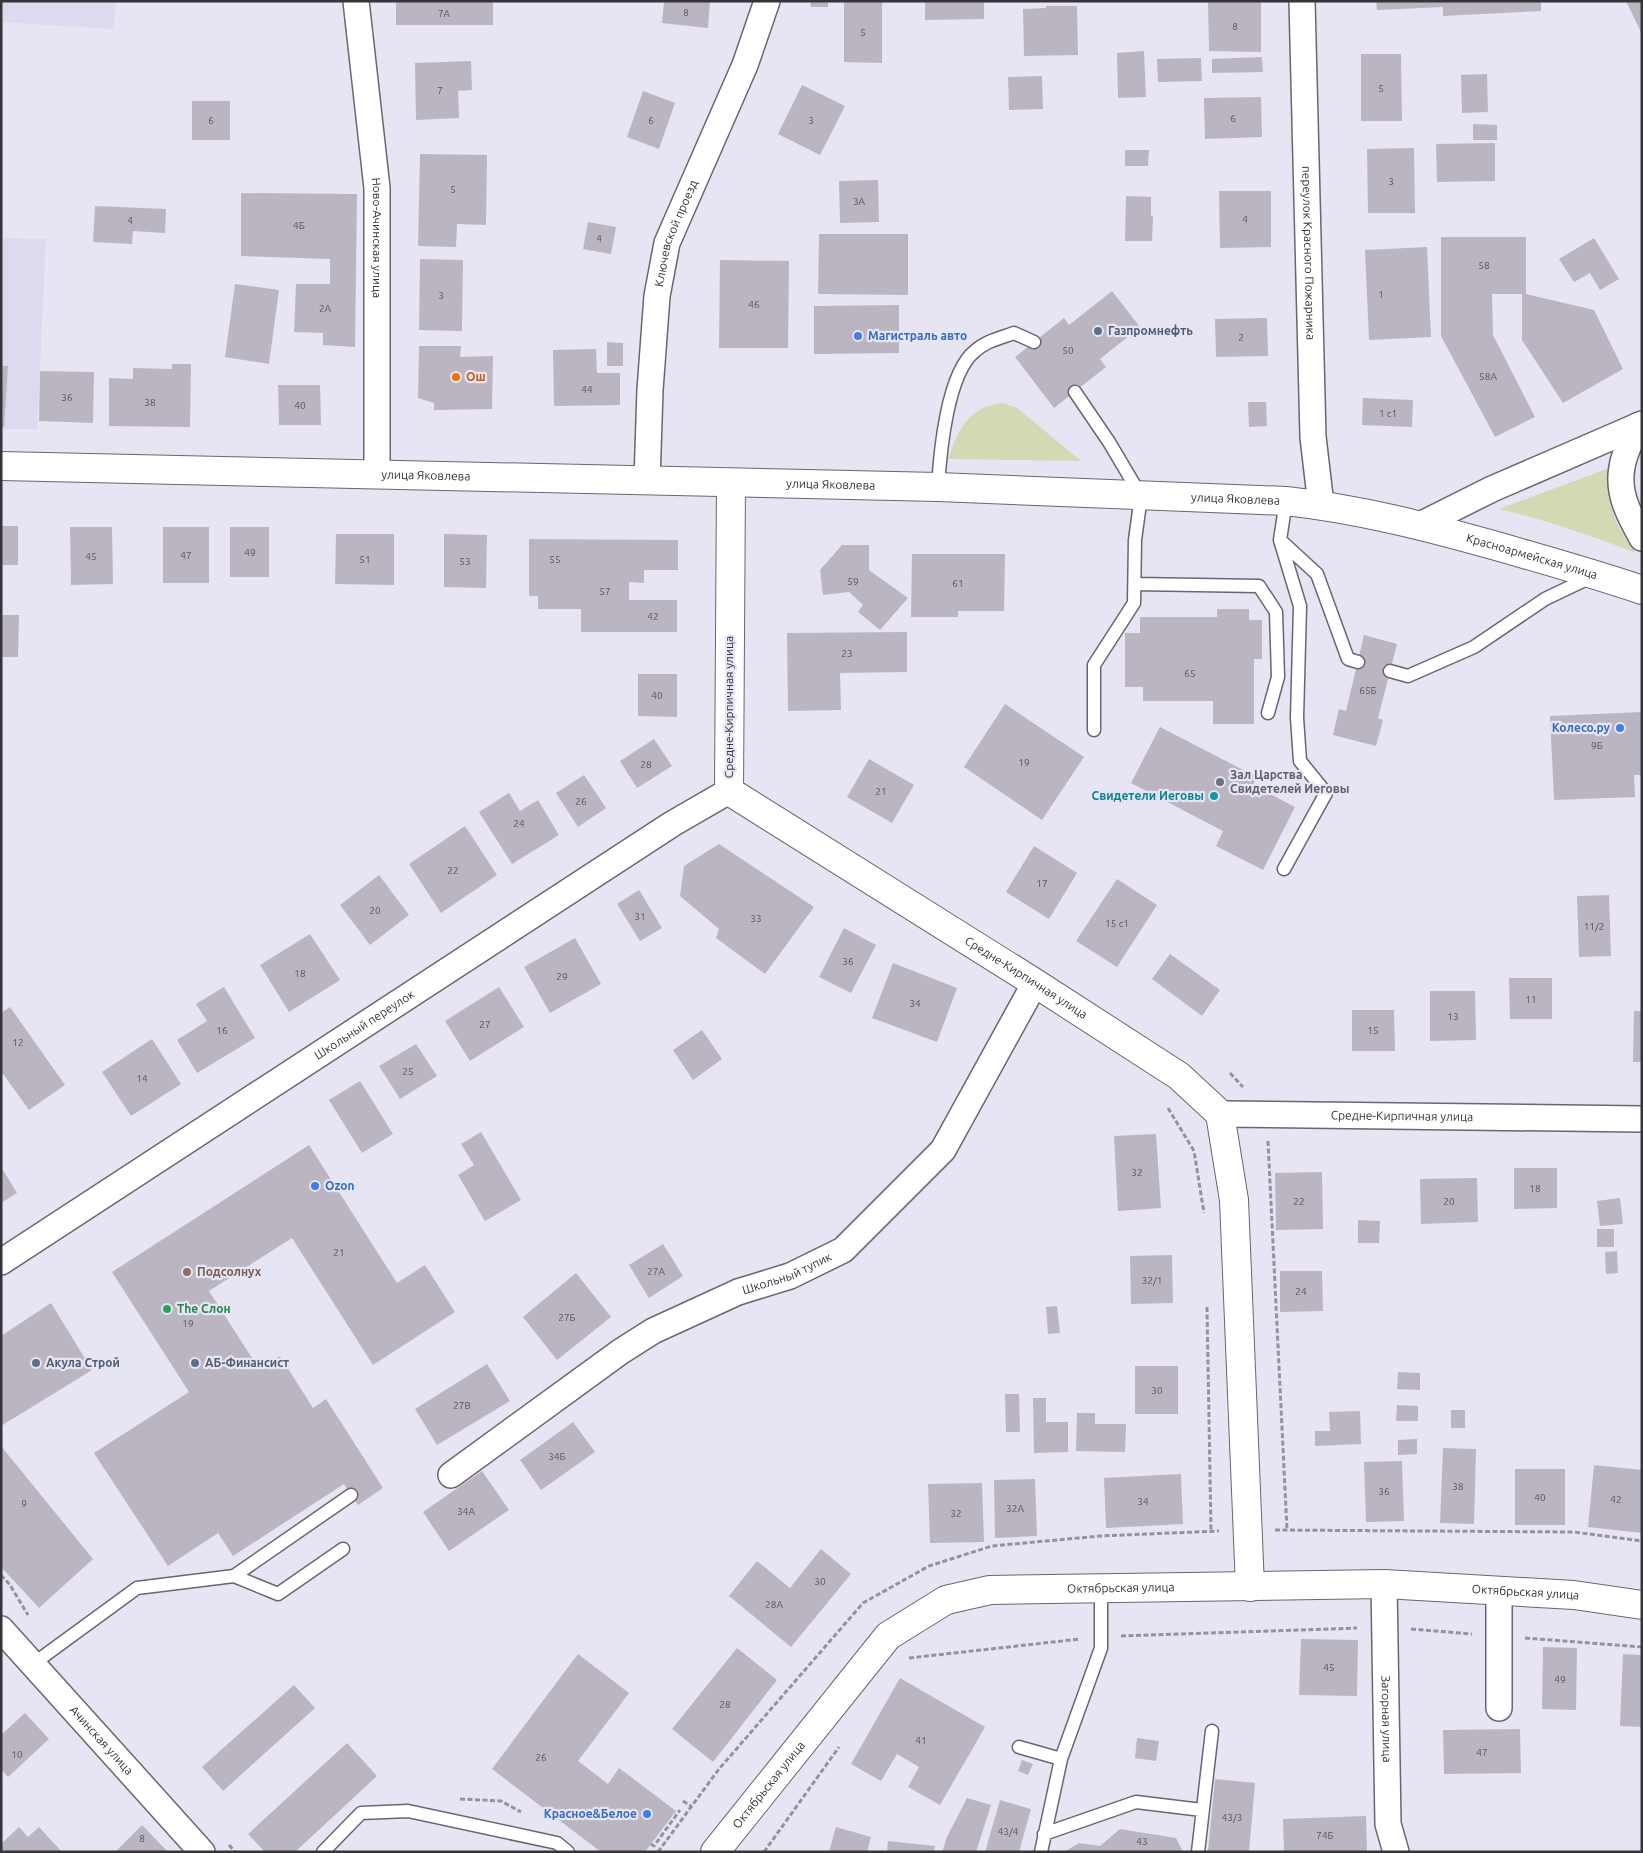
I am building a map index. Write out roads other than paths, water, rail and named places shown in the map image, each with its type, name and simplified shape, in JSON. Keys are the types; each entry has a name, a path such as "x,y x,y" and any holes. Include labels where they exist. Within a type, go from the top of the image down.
{"street":[{"name":"Ново-Ачинская улица","path":"356,1 376,188 377,475"},
{"name":"Ключевской проезд","path":"648,481 650,390 657,296 667,243 745,65 767,1"},
{"name":"переулок Красного Пожарника","path":"1302,1 1313,437 1320,505"},
{"path":"1420,524 1492,488 1639,425"},
{"path":"1639,425 1622,465 1621,490 1627,511 1642,538"},
{"name":"улица Яковлева","path":"1,466 938,487 1286,501 1320,505 1420,524"},
{"name":"Средне-Кирпичная улица","path":"730,483 729,791 1035,982 1179,1076 1220,1114 1642,1119"},
{"name":"Красноармейская улица","path":"1420,524 1596,574 1642,590"},
{"name":"Школьный переулок","path":"1,1262 672,824 729,791"},
{"name":"Школьный тупик","path":"451,1475 620,1352 653,1331 738,1292 790,1276 843,1250 943,1150 1035,982"},
{"path":"1220,1114 1234,1200 1250,1587"},
{"name":"Октябрьская улица","path":"715,1852 888,1636 946,1600 990,1590 1384,1584 1574,1595 1642,1605"},
{"name":"Загорная улица","path":"1384,1584 1388,1824 1396,1852"},
{"path":"1499,1591 1499,1708"},
{"name":"Ачинская улица","path":"1,1629 202,1852"}],"lane":[{"path":"938,487 947,410 962,366 974,351 988,342 1014,333 1034,342"},
{"path":"1075,392 1109,442 1141,496 1136,540 1134,603 1094,665 1094,730"},
{"path":"1284,870 1326,793 1300,761 1297,718 1300,606 1280,540 1286,501"},
{"path":"1280,540 1317,574 1348,659 1358,662"},
{"path":"1390,671 1408,676 1474,647 1545,600 1596,574"},
{"path":"1134,584 1259,586 1276,612 1278,677 1268,713"},
{"path":"33,1664 137,1588 234,1576 351,1495"},
{"path":"234,1576 278,1594 344,1549"},
{"path":"1041,1852 1061,1759 1101,1648 1101,1588"},
{"path":"1198,1852 1212,1731"},
{"path":"1019,1747 1061,1759"},
{"path":"1044,1834 1136,1802 1202,1810"},
{"path":"323,1852 362,1813 408,1811 557,1843 568,1852"},
{"path":"1386,1852 1388,1824"}],"place":[{"name":"Газпромнефть","path":"1098,331"},
{"name":"Магистраль авто","path":"858,336"},
{"name":"Ош","path":"456,377"},
{"name":"Колесо.ру","path":"1620,728"},
{"name":"Зал Царства Свидетелей Иеговы","path":"1220,782"},
{"name":"Свидетели Иеговы","path":"1214,796"},
{"name":"Ozon","path":"315,1186"},
{"name":"Подсолнух","path":"187,1272"},
{"name":"The Слон","path":"167,1309"},
{"name":"Акула Строй","path":"36,1363"},
{"name":"АБ-Финансист","path":"195,1363"},
{"name":"Красное&Белое","path":"647,1814"}]}
